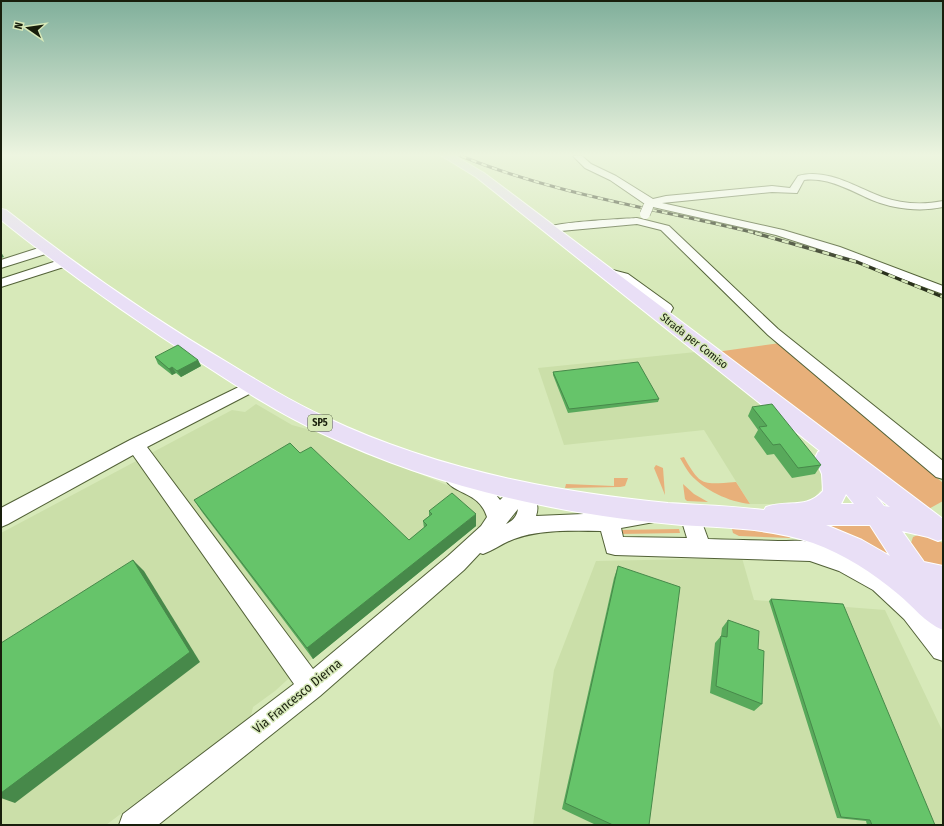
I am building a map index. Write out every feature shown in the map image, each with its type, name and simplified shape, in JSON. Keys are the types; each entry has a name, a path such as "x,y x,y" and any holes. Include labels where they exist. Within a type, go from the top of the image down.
{"main road":[{"name":"Strada per Comiso","path":"505,195 775,405 942,532"},
{"name":"SP5","path":"3,217 128,308 179,342 251,386 344,435 429,466 522,493 584,503 690,515"},
{"path":"775,405 843,471 902,550 943,615"},
{"path":"803,514 822,506 831,500 835,492 836,482 834,473 828,460 816,444"},
{"path":"690,515 877,515 908,520 942,532"},
{"path":"690,515 782,524 816,532 943,585"},
{"path":"902,550 899,538 903,531 912,528 942,532"},
{"path":"860,551 903,579 943,615"},
{"path":"917,573 943,579"}],"street":[{"path":"629,195 645,211 671,232 773,332 943,472"},
{"path":"550,229 645,211 666,199 713,195"},
{"path":"868,195 888,202 934,206 943,204"},
{"path":"645,211 779,232 836,250 943,290"},
{"path":"1,264 48,249"},
{"path":"1,283 66,262"},
{"path":"1,518 136,445 251,386"},
{"path":"136,445 311,687"},
{"path":"429,466 486,496 496,510 498,520"},
{"path":"456,563 488,532 507,506 522,493 528,504 528,513 519,527"},
{"path":"456,563 490,540 519,527 559,521 609,521 664,513"},
{"path":"690,515 700,547"},
{"path":"609,521 615,546 810,551 828,555 874,578 901,599 920,619 943,648"},
{"name":"Via Francesco Dierna","path":"134,825 311,687 456,563"}],"shaded area":[{"path":"780,343 943,483 943,501 925,511 716,352"},
{"path":"696,352 766,408 801,440 811,452 819,463 823,475 823,485 814,498 799,504 750,504 704,430 564,445 538,368"},
{"path":"256,404 292,425 314,431 459,490 477,503 486,514 486,523 483,531 476,526 298,670 275,691 253,707 251,716 106,825 1,825 1,533 232,410 245,412"},
{"path":"684,457 699,479 704,482 736,482 750,504 725,498 702,485 687,470 680,458"},
{"path":"656,465 663,468 665,495 654,468"},
{"path":"614,478 628,478 625,486 620,487 565,488 566,484 614,486"},
{"path":"683,484 694,494 708,502 687,501 685,499"},
{"path":"821,517 869,518 897,560 821,527"},
{"path":"751,526 791,533 790,538 739,536 733,533 732,529"},
{"path":"679,529 680,533 620,534 619,530"},
{"path":"924,535 943,543 943,572 924,564 910,546 913,537"},
{"path":"742,558 754,600 885,610 943,732 943,825 533,825 554,670 596,561"}],"building":[{"path":"178,345 198,360 177,371 172,367 169,369 155,357"},
{"path":"638,362 659,399 569,409 553,372"},
{"path":"772,404 821,465 798,468 780,444 773,445 759,427 767,426 752,407"},
{"path":"290,443 300,453 311,447 409,540 427,525 423,521 432,514 429,511 452,493 476,514 307,648 194,500"},
{"path":"133,560 190,652 1,793 1,643"},
{"path":"618,566 680,587 649,825 613,825 565,803"},
{"path":"771,599 843,604 935,825 872,825 870,820 841,817"},
{"path":"728,620 759,631 758,649 764,651 762,704 716,686 721,636 727,637"}],"railway":[{"path":"586,195 756,233"},
{"path":"756,233 857,262 943,297"}]}
